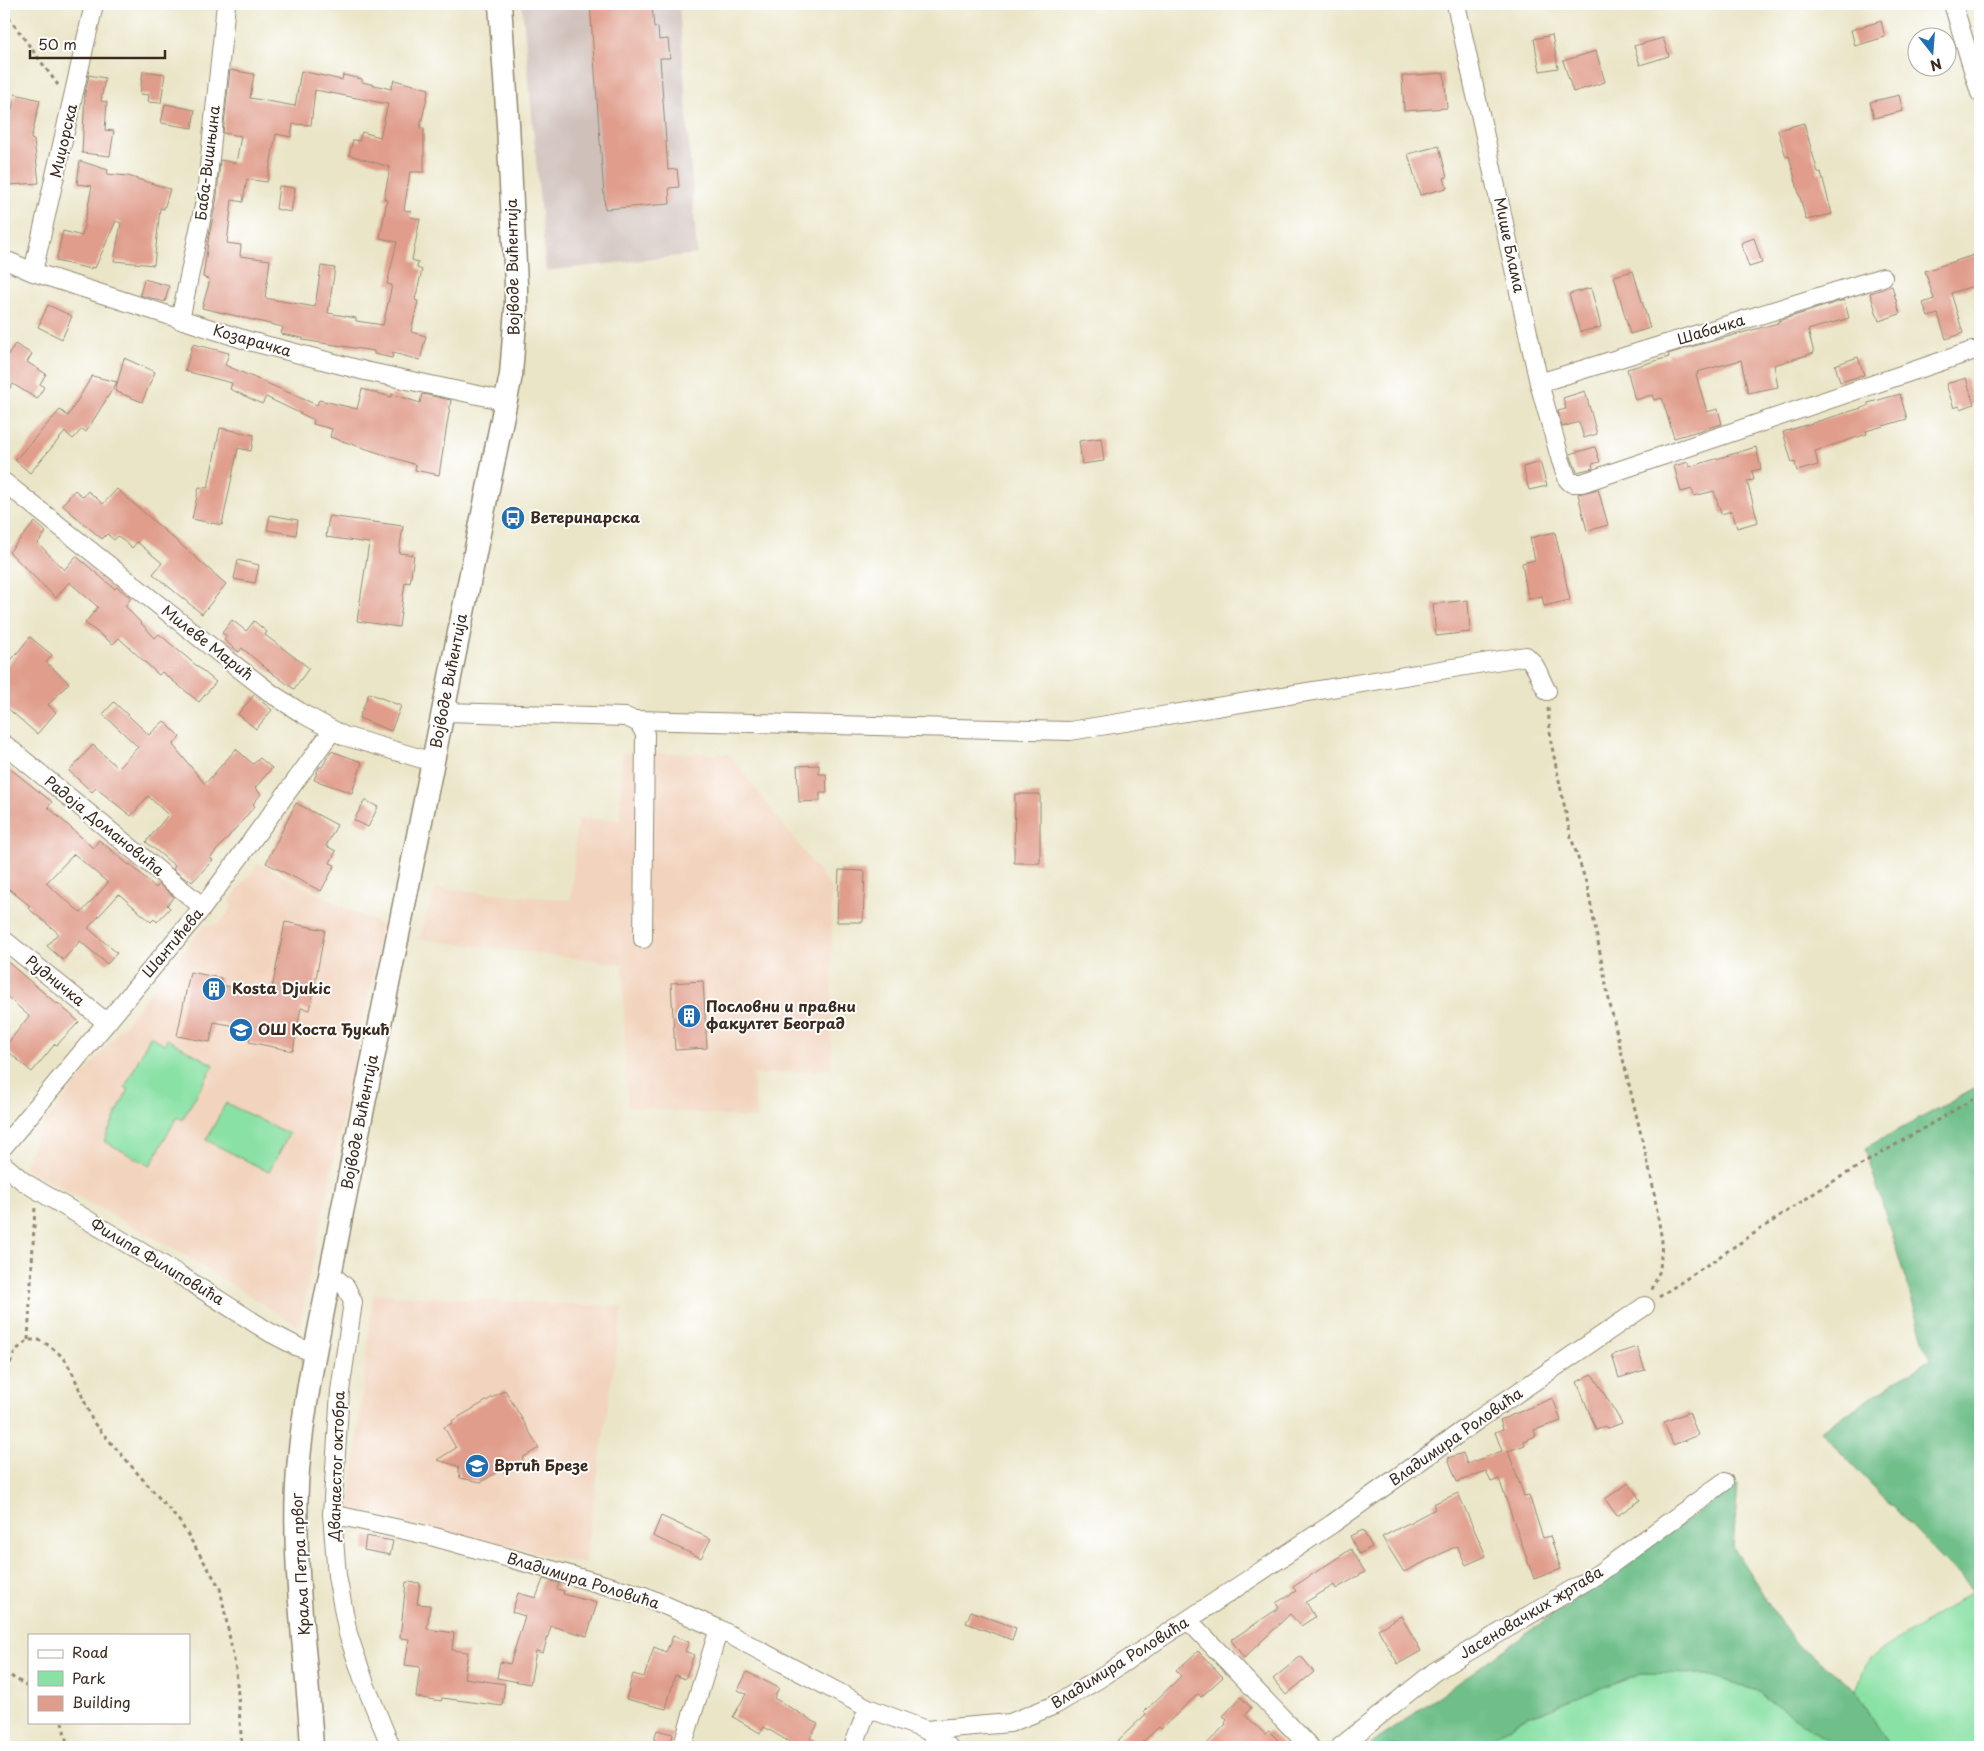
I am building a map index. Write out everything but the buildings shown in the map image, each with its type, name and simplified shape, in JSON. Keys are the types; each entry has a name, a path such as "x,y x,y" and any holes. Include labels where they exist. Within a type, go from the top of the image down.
{"main road":[{"name":"Војводе Вићентија","path":"314,1352 444,712 457,636 506,401 514,340 516,284 500,4"},
{"name":"Краља Петра првог","path":"312,1747 297,1510 302,1426 314,1352"}],"street":[{"name":"Баба-Вишњина","path":"180,320 206,196 226,4"},
{"name":"Мише Блама","path":"1456,4 1539,383 1561,461 1571,483 1582,483 1972,351"},
{"path":"1954,4 1980,93"},
{"name":"Миџорска","path":"33,272 93,9"},
{"name":"Козарачка","path":"4,263 10,262 33,272 180,320 327,361 506,401"},
{"name":"Шабачка","path":"1539,383 1883,277"},
{"name":"Милеве Марић","path":"4,482 246,674 302,714 332,731 356,740 433,762"},
{"path":"444,712 626,717 636,720 1070,731 1526,656 1535,663 1540,680 1547,691"},
{"path":"636,720 643,728 645,734 642,939"},
{"name":"Шантићева","path":"4,1146 203,907 332,731"},
{"name":"Радоја Домановића","path":"4,744 203,907"},
{"name":"Рудничка","path":"4,940 106,1022"},
{"name":"Филипа Филиповића","path":"4,1165 24,1182 178,1274 270,1332 298,1348 314,1352"},
{"name":"Дванаестог октобра","path":"331,1274 346,1287 350,1294 353,1310 340,1391 332,1514 337,1576 348,1634 365,1684 391,1747"},
{"name":"Владимира Роловића","path":"332,1514 432,1536 644,1596 719,1629 868,1708 926,1730 1010,1723 1046,1709 1102,1677 1332,1524 1645,1306"},
{"name":"Јасеновачких жртава","path":"1340,1747 1434,1672 1598,1574 1724,1482"},
{"path":"1188,1620 1310,1747"},
{"path":"682,1747 719,1629"},
{"path":"853,1747 868,1708"},
{"path":"926,1730 949,1747"}],"path":[{"path":"4,11 64,92 73,100"},
{"path":"1547,691 1551,742 1561,790 1571,837 1587,885 1609,1000 1652,1181 1662,1241 1660,1270 1645,1306"},
{"path":"1645,1306 1822,1188 1980,1095"},
{"path":"28,1340 36,1189"},
{"path":"4,1378 15,1351 28,1340 39,1340 50,1346 64,1358 73,1374 93,1422 180,1522 220,1588 236,1670 242,1747"},
{"path":"4,1672 28,1687"},
{"path":"62,1724 68,1747"}],"shaded area":[{"path":"522,4 679,4 697,254 546,271"},
{"path":"622,753 729,754 832,889 831,1069 753,1075 757,1119 627,1106 623,964 419,939 435,888 571,900 577,819 620,820"},
{"name":"ОШ Коста Ђукић","path":"259,863 383,926 299,1327 178,1251 24,1167 36,1134 204,926 219,924 231,909 230,900"},
{"name":"Вртић Брезе","path":"373,1294 623,1307 584,1564 350,1508"}],"green space":[{"path":"150,1036 164,1044 167,1039 214,1065 182,1120 177,1117 150,1166 104,1141 128,1089 125,1087"},
{"path":"1980,1086 1980,1589 1974,1591 1820,1431 1930,1359 1865,1148"},
{"path":"226,1103 289,1134 269,1172 206,1140"},
{"path":"1738,1484 1733,1547 1793,1641 1856,1690 1885,1739 1895,1747 1836,1747 1757,1691 1707,1674 1640,1673 1518,1721 1476,1747 1367,1747"},
{"path":"1980,1589 1980,1747 1895,1747 1885,1739 1856,1690 1869,1658"},
{"path":"1640,1673 1706,1674 1757,1691 1836,1747 1476,1747 1518,1721"}],"place":[{"name":"Ветеринарска","path":"513,518"},
{"name":"Kosta Djukic","path":"214,989"},
{"name":"Пословни и правни факултет Београд","path":"689,1016"},
{"name":"ОШ Коста Ђукић","path":"241,1030"},
{"name":"Вртић Брезе","path":"477,1466"}]}
